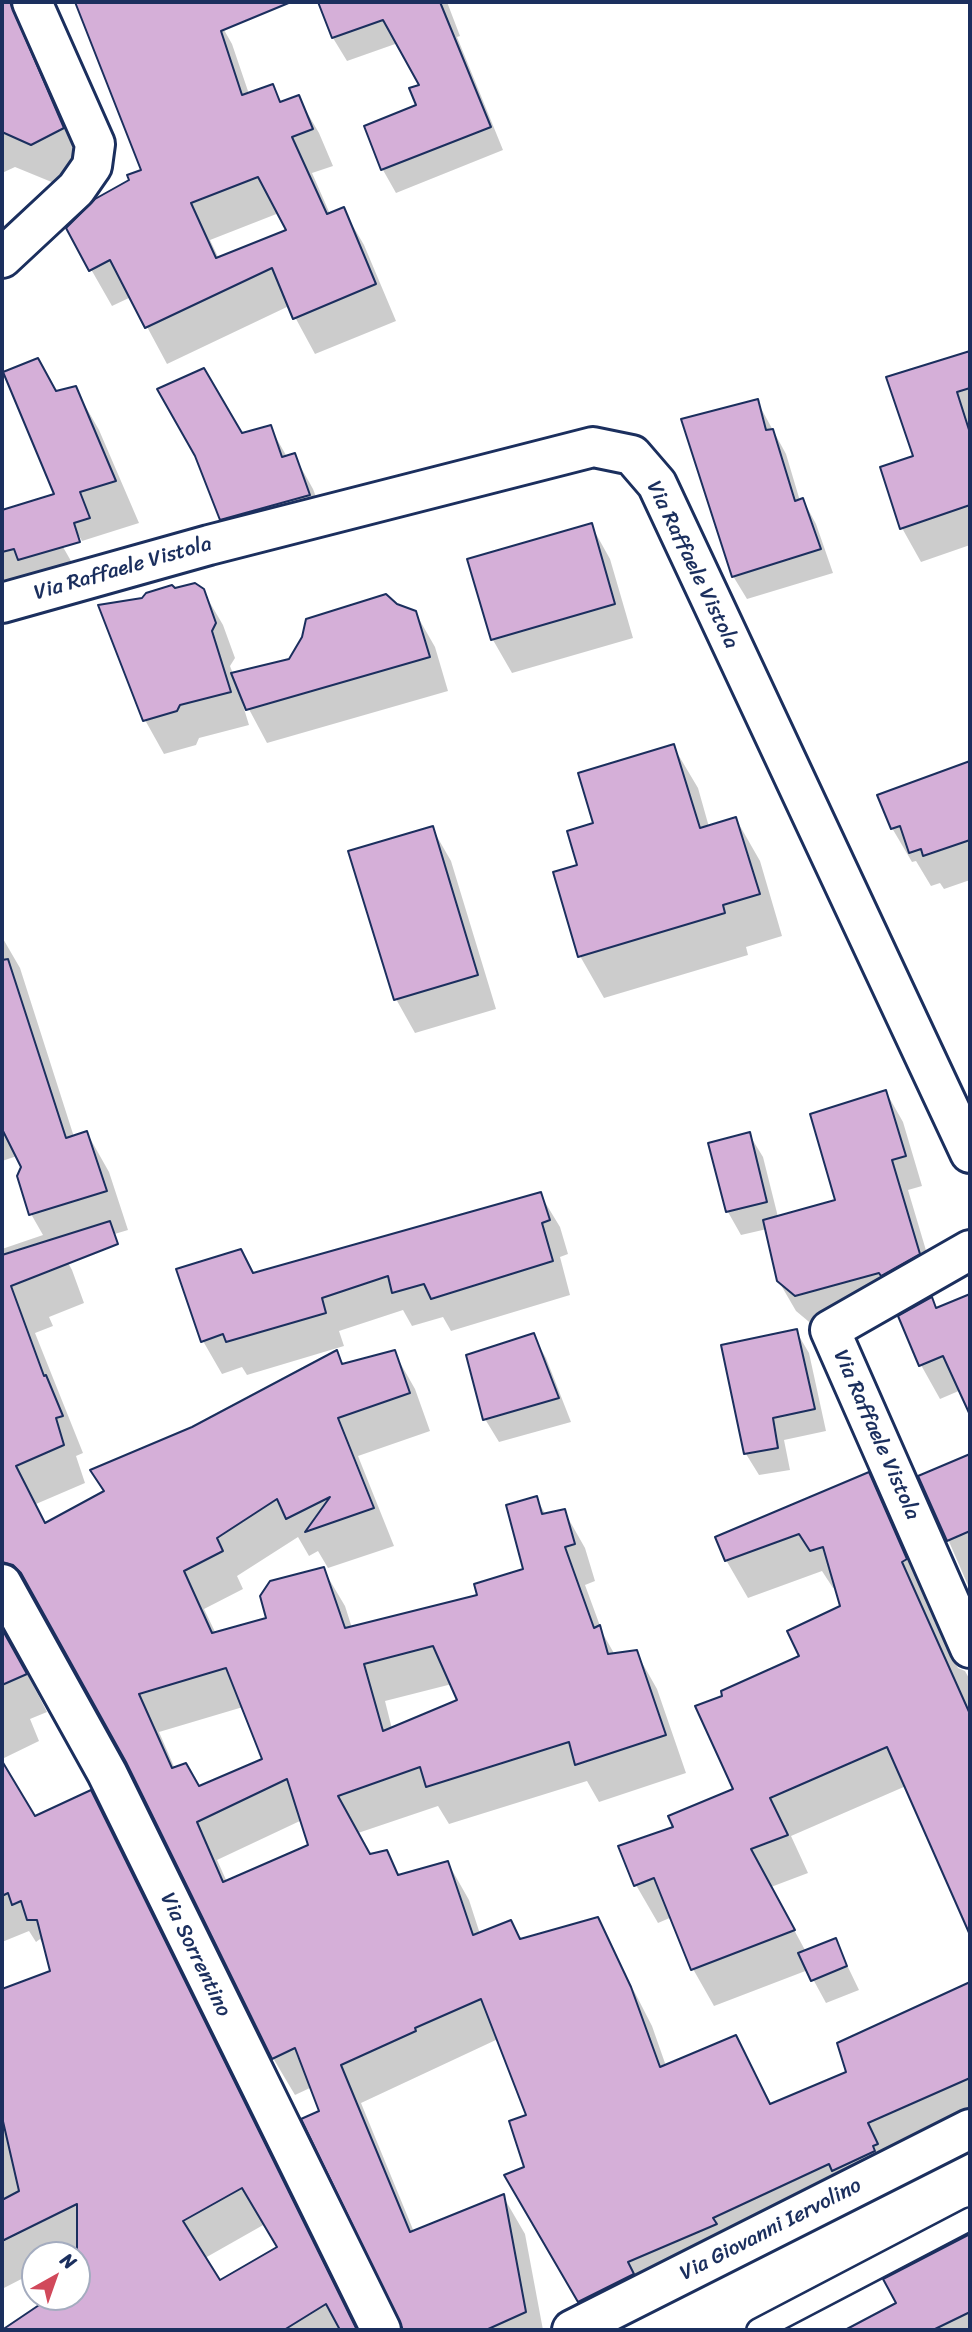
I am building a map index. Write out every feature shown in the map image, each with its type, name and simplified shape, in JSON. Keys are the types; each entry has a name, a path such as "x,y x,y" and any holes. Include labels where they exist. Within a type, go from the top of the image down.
{"street":[{"path":"2,258 76,189 92,166 95,144 32,2"},
{"name":"Via Raffaele Vistola","path":"2,603 209,545 593,447 632,455 657,484 970,1153"},
{"name":"Via Raffaele Vistola","path":"970,1250 830,1331 970,1648"},
{"name":"Via Sorrentino","path":"2,1584 107,1773 381,2330"},
{"name":"Via Giovanni Iervolino","path":"583,2328 970,2129"}],"lane":[{"path":"758,2330 970,2219"}],"building":[{"path":"2,2 10,2 64,128 31,145 2,132"},
{"path":"75,2 291,2 221,31 242,95 273,84 280,102 299,95 313,129 292,137 327,214 344,207 376,284 293,319 272,268 145,328 110,260 89,271 66,228 95,199 129,180 127,175 141,170","holes":["258,177 286,230 216,258 191,203"]},
{"path":"318,2 440,2 491,127 381,170 364,126 416,105 409,88 419,85 383,20 332,38"},
{"path":"970,351 970,388 957,392 970,433 970,505 900,529 880,467 913,456 886,377"},
{"path":"38,358 56,391 76,386 116,481 80,492 90,518 74,523 80,542 18,560 14,549 2,552 2,510 54,494 3,372"},
{"path":"204,368 242,433 271,425 282,457 295,453 310,495 220,520 195,456 157,389"},
{"path":"758,399 766,430 773,429 795,501 803,498 821,549 732,577 681,419"},
{"path":"592,523 615,604 491,640 467,559"},
{"path":"195,583 204,589 216,623 212,631 231,692 180,705 177,711 143,721 98,605 142,598 146,593 172,585 175,588"},
{"path":"386,594 397,604 416,611 430,657 246,710 231,673 289,659 302,637 306,619"},
{"path":"674,744 700,828 736,817 760,894 723,905 725,913 578,957 553,872 577,865 567,831 593,823 578,773"},
{"path":"970,761 970,840 923,856 921,849 909,853 900,826 891,829 877,795"},
{"path":"433,826 478,975 394,1000 348,851"},
{"path":"8,959 66,1138 87,1131 107,1191 29,1215 17,1176 21,1167 2,1129 2,960"},
{"path":"886,1090 906,1156 892,1160 920,1254 881,1276 879,1273 795,1296 777,1281 763,1220 835,1200 810,1114"},
{"path":"750,1132 767,1202 726,1212 708,1143"},
{"path":"541,1192 550,1220 542,1223 553,1261 431,1299 424,1284 392,1293 388,1276 322,1298 326,1313 226,1342 223,1334 201,1342 176,1269 241,1249 253,1273"},
{"path":"110,1221 118,1244 11,1286 44,1376 46,1375 63,1416 56,1418 64,1445 16,1466 45,1523 104,1491 90,1470 192,1427 337,1350 342,1364 395,1350 410,1393 338,1418 374,1508 305,1532 330,1497 286,1519 277,1499 217,1538 223,1551 184,1571 212,1633 266,1618 260,1596 270,1581 324,1567 345,1628 477,1595 474,1584 523,1569 506,1505 537,1496 542,1514 565,1509 575,1544 565,1547 594,1628 600,1625 608,1654 637,1650 666,1735 575,1765 569,1742 426,1787 420,1767 338,1796 370,1854 387,1850 398,1875 448,1861 473,1935 511,1920 520,1939 598,1917 631,1987 660,2067 736,2035 770,2104 846,2072 837,2043 970,1982 970,2078 868,2123 878,2144 873,2146 875,2151 832,2171 829,2164 713,2218 717,2224 628,2262 634,2274 578,2302 504,2175 524,2167 509,2121 526,2115 481,1999 415,2028 416,2031 341,2065 410,2232 504,2194 526,2312 486,2330 403,2330 301,2119 319,2111 295,2048 272,2059 126,1762 21,1573 13,1565 2,1562 2,1255","holes":["433,1646 457,1700 383,1731 364,1664","226,1668 262,1759 199,1786 186,1763 172,1768 139,1694","287,1779 308,1845 223,1882 197,1822"]},
{"path":"970,1294 970,1415 943,1356 919,1366 898,1316 932,1297 936,1308"},
{"path":"797,1329 815,1409 773,1418 778,1448 744,1454 721,1345"},
{"path":"534,1333 559,1398 483,1420 466,1355"},
{"path":"970,1454 970,1531 947,1541 918,1476"},
{"path":"869,1472 907,1559 902,1562 970,1714 970,1935 887,1747 770,1798 788,1835 751,1849 795,1930 691,1970 654,1878 634,1886 618,1846 673,1827 668,1816 733,1789 695,1706 722,1696 721,1691 799,1656 787,1631 840,1606 823,1547 810,1551 799,1534 725,1561 715,1537"},
{"path":"2,1629 27,1674 2,1685"},
{"path":"2,1761 35,1816 91,1790 357,2330 340,2330 326,2304 284,2330 2,2330 30,2311 91,2311 91,2241 77,2241 77,2204 2,2241 2,2200 19,2191 2,2117 2,1989 50,1971 37,1920 27,1920 21,1901 12,1905 8,1893 2,1896","holes":["242,2188 277,2247 220,2280 183,2221"]},
{"path":"836,1938 847,1966 811,1981 798,1953"},
{"path":"970,2234 970,2312 933,2330 845,2330 896,2303 883,2279"}]}
